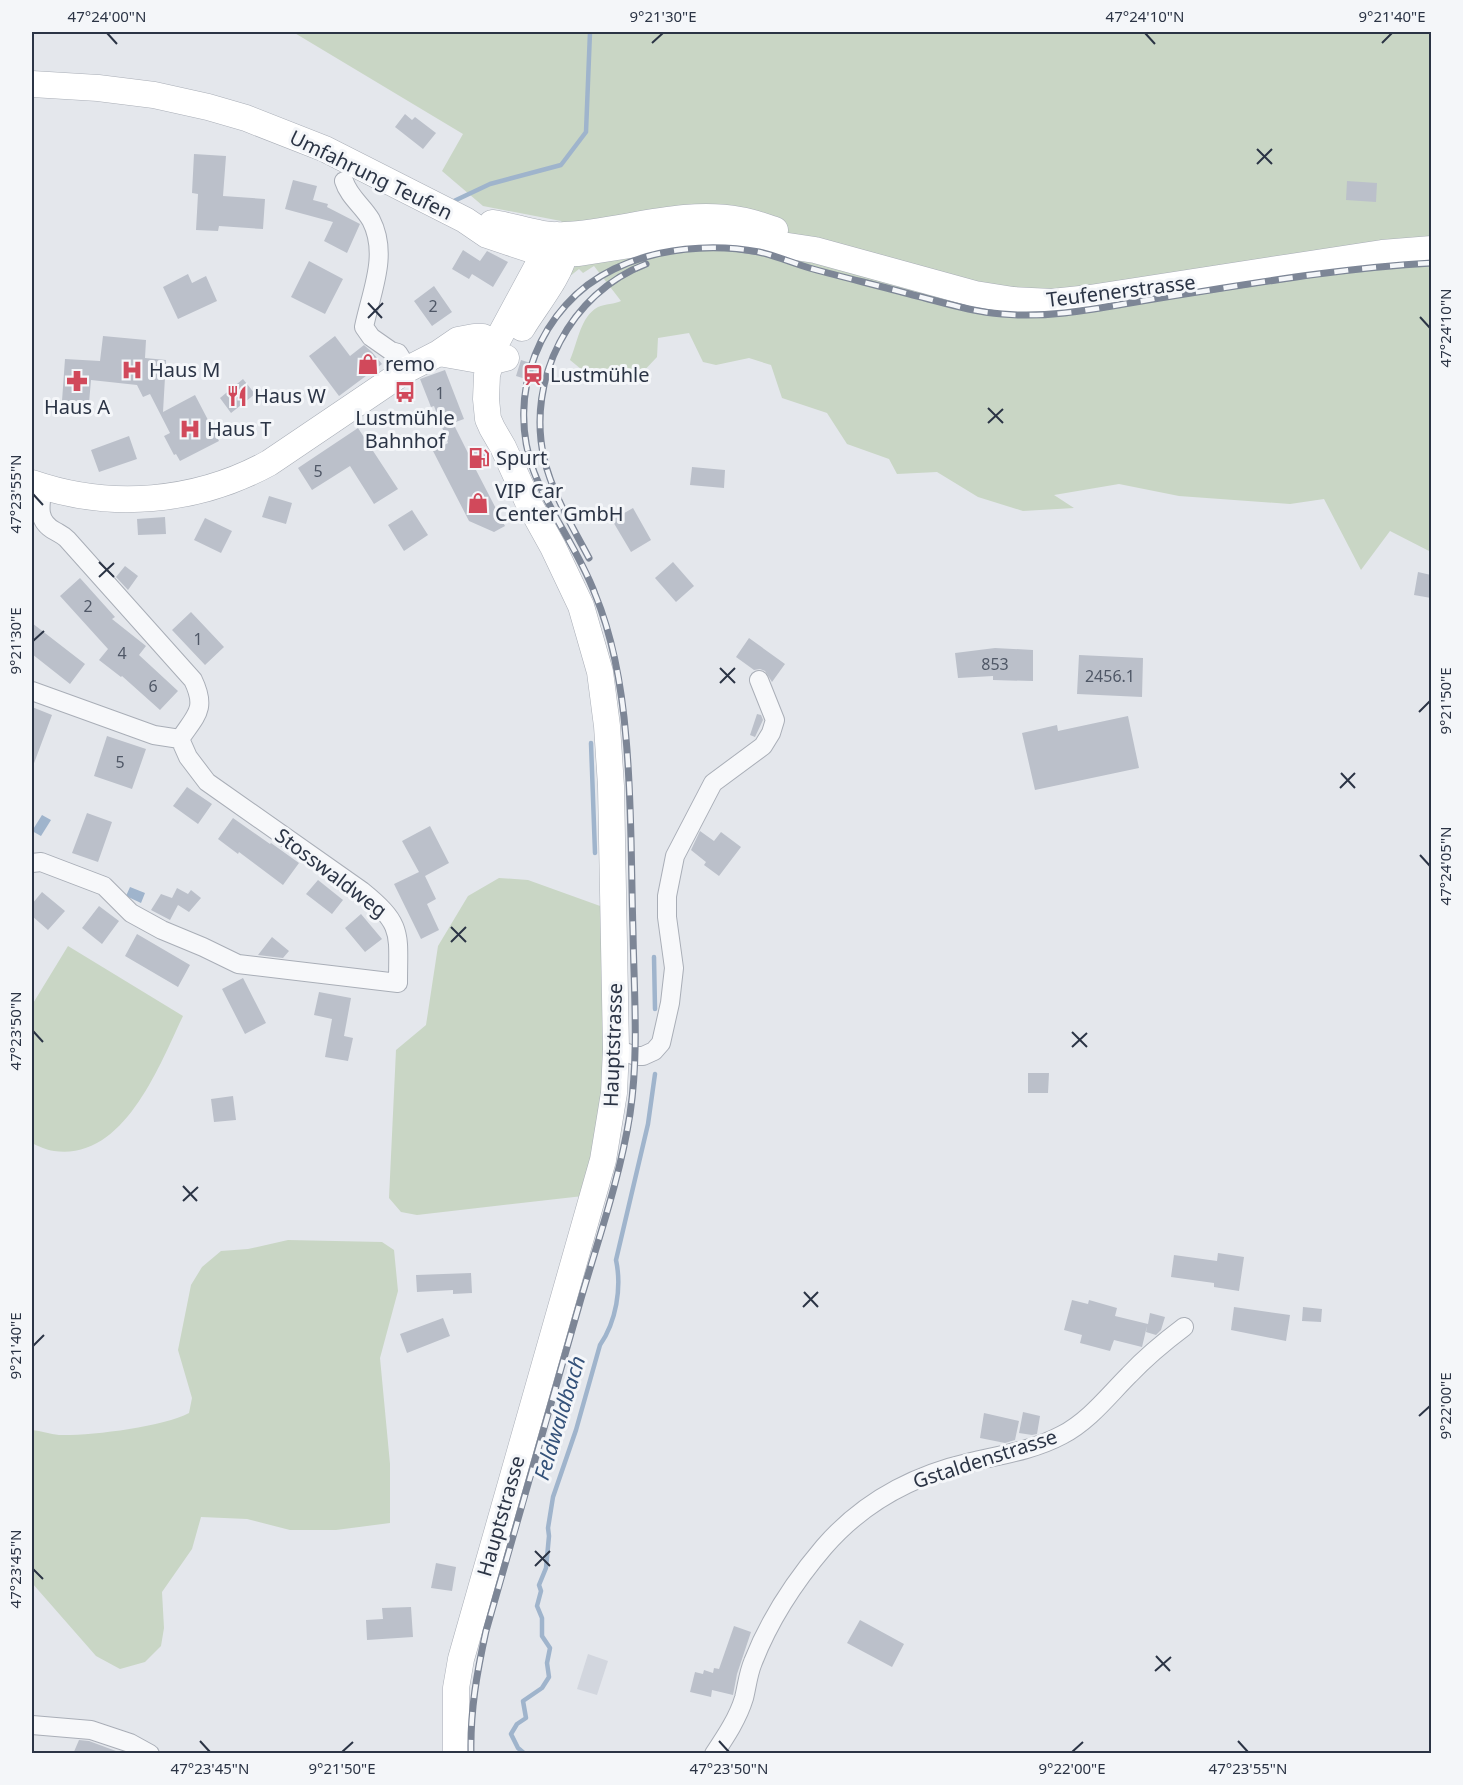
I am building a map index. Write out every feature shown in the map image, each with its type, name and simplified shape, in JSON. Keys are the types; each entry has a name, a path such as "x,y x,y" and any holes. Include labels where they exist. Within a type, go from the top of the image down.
{"street":[{"name":"Umfahrung Teufen","path":"32,84 98,88 154,95 246,118 286,132 355,162 465,220 556,247"},
{"path":"344,181 347,190 371,220 378,241 379,269 364,327 380,344 398,353 408,369"},
{"name":"Teufenerstrasse","path":"556,247 584,234 675,219 739,219 775,230 815,250 975,294 1013,300 1052,302 1382,253 1431,249"},
{"path":"32,691 154,735 180,739 200,708 200,693 193,680 67,539 53,531 43,520 39,508 38,485 92,498 120,500 165,498 210,489 244,476 268,463 408,369 458,340 483,338 498,354 556,247"},
{"name":"Hauptstrasse","path":"456,1754 456,1688 461,1659 603,1160 614,1093 616,1049 611,786 600,672 581,606 488,419 486,387 498,354"},
{"path":"616,1049 643,1056 654,1051 661,1043 670,1003 674,968 667,917 667,896 675,856 713,783 763,746 771,733 775,720 759,680"},
{"name":"Stosswaldweg","path":"32,863 41,862 104,886 131,913 162,930 238,964 398,983 398,936 393,920 362,891 207,782 188,757 180,739"},
{"name":"Gstaldenstrasse","path":"714,1754 731,1730 744,1699 751,1665 775,1617 825,1546 856,1515 888,1493 930,1474 1031,1448 1062,1436 1102,1404 1155,1348 1184,1327"},
{"path":"32,1725 91,1730 130,1743 150,1754"}],"shaded area":[{"path":"588,1654 608,1661 597,1695 577,1689"}],"green space":[{"path":"293,32 1431,32 1431,552 1390,531 1361,570 1324,499 1290,504 1179,496 1119,484 1054,495 1074,508 1023,511 978,497 937,472 897,474 889,459 847,444 827,413 782,398 771,365 749,358 716,365 703,362 689,333 658,338 657,357 640,375 587,374 570,360 583,323 598,307 621,301 594,266 583,273 579,269 560,284 564,289 545,303 569,272 589,259 561,221 483,206 442,171 463,134"},
{"path":"499,878 528,880 614,911 615,1008 592,1195 417,1215 401,1212 389,1198 396,1050 426,1025 438,946 468,896"},
{"path":"68,946 183,1016 150,1083 136,1106 119,1126 100,1141 79,1150 54,1151 32,1143 32,1005"},
{"path":"288,1240 382,1242 394,1250 398,1291 380,1358 390,1464 390,1523 336,1530 290,1530 247,1519 201,1517 192,1549 162,1592 164,1628 161,1646 145,1662 120,1669 96,1656 32,1583 32,1430 59,1435 88,1434 144,1426 189,1413 192,1398 178,1350 191,1285 202,1267 221,1251 248,1249"}],"water":[{"path":"42,815 51,820 41,836 32,831"},
{"path":"130,887 145,893 141,903 126,896"}],"building":[{"path":"405,114 412,120 415,117 436,133 423,149 395,127"},
{"path":"194,154 226,156 223,196 265,199 263,229 219,226 218,231 196,230 198,194 192,193"},
{"path":"293,180 317,186 313,200 328,204 327,207 360,224 347,253 324,241 333,222 285,209"},
{"path":"1347,181 1377,183 1376,202 1346,200"},
{"path":"463,250 480,261 487,251 508,262 493,287 472,274 469,279 452,269"},
{"path":"309,261 343,279 325,314 291,297"},
{"path":"188,274 192,283 206,276 217,301 178,319 163,287"},
{"path":"434,286 452,312 432,326 414,301"},
{"path":"103,336 146,340 145,358 166,360 163,412 195,395 219,441 180,461 176,454 174,455 164,436 170,433 150,394 143,397 137,385 91,380 89,403 62,401 65,359 100,361"},
{"path":"335,336 350,356 364,345 382,364 339,396 309,356"},
{"path":"521,360 543,367 539,383 516,376"},
{"path":"445,370 464,419 453,423 468,453 482,446 490,461 476,470 505,526 494,532 469,521 433,451 448,443 434,406 431,407 420,379"},
{"name":"Haus W","path":"243,379 255,394 231,413 220,398"},
{"path":"358,428 398,489 374,504 350,466 312,490 298,468"},
{"path":"129,436 137,459 99,472 91,450"},
{"path":"692,467 725,470 724,488 690,485"},
{"path":"269,496 292,503 286,524 262,517"},
{"path":"633,508 651,540 631,552 612,520"},
{"path":"412,510 428,535 404,551 388,525"},
{"path":"165,517 166,534 138,535 137,519"},
{"path":"205,518 232,531 221,553 194,540"},
{"path":"673,562 694,586 676,602 655,578"},
{"path":"125,566 138,576 128,590 116,577"},
{"path":"1418,572 1431,575 1431,598 1414,595"},
{"path":"80,578 115,617 112,619 146,646 139,655 178,691 160,710 122,676 99,660 108,649 60,596"},
{"path":"191,612 224,647 205,665 172,630"},
{"path":"32,623 85,664 70,684 32,654"},
{"path":"749,638 785,664 772,682 765,671 754,670 736,657"},
{"path":"995,648 1033,650 1033,681 993,680 993,676 958,678 955,653"},
{"path":"1079,655 1143,658 1142,697 1077,694"},
{"path":"32,707 52,715 33,766 32,765"},
{"path":"757,714 761,715 763,720 755,737 750,735"},
{"path":"1128,716 1139,768 1035,790 1022,733 1057,725 1058,731"},
{"path":"107,736 146,749 132,789 94,776"},
{"path":"187,787 212,804 198,824 173,806"},
{"path":"87,813 112,822 98,862 72,853"},
{"path":"233,818 299,863 283,885 218,839"},
{"path":"430,826 449,863 425,876 436,899 427,904 439,930 421,939 394,884 419,872 402,841"},
{"path":"700,831 714,841 721,832 741,847 719,876 704,865 706,862 691,850"},
{"path":"318,880 343,900 332,914 306,894"},
{"path":"177,888 188,894 191,890 201,898 189,912 178,905 170,920 151,910 161,894 172,898"},
{"path":"42,892 65,911 48,930 32,916 32,904"},
{"path":"99,906 119,921 102,944 82,928"},
{"path":"361,914 382,939 365,952 345,928"},
{"path":"137,934 190,965 178,987 125,956"},
{"path":"272,937 289,951 283,958 258,955"},
{"path":"243,978 266,1023 245,1034 222,989"},
{"path":"319,992 351,998 344,1036 353,1038 348,1061 325,1057 332,1019 314,1015"},
{"path":"1028,1073 1049,1073 1048,1093 1028,1093"},
{"path":"233,1096 236,1120 214,1122 211,1099"},
{"path":"1218,1253 1244,1257 1239,1291 1214,1287 1214,1283 1171,1277 1174,1255 1217,1261"},
{"path":"471,1273 472,1293 453,1294 453,1290 417,1292 416,1275"},
{"path":"1072,1300 1088,1304 1089,1300 1117,1308 1115,1316 1148,1324 1150,1313 1165,1317 1161,1330 1156,1335 1146,1332 1147,1326 1142,1347 1114,1340 1110,1351 1080,1343 1082,1335 1064,1330"},
{"path":"1234,1307 1290,1315 1286,1341 1231,1330"},
{"path":"1303,1307 1322,1309 1321,1322 1302,1321"},
{"path":"443,1318 450,1336 407,1353 400,1334"},
{"path":"1023,1412 1040,1416 1037,1434 1019,1433"},
{"path":"984,1413 1019,1421 1015,1440 1005,1443 980,1438"},
{"path":"436,1563 456,1567 452,1591 431,1588"},
{"path":"411,1607 413,1637 367,1640 366,1620 383,1619 382,1608"},
{"path":"860,1620 904,1644 892,1667 847,1643"},
{"path":"734,1626 751,1632 737,1674 733,1695 712,1690 711,1697 690,1692 695,1672 703,1674 704,1670 713,1673 714,1668 719,1669"},
{"path":"79,1740 89,1741 124,1754 73,1754"}],"waterway":[{"name":"Feldwaldbach","path":"454,201 490,184 561,165 586,132 590,32"},
{"name":"Feldwaldbach","path":"591,743 595,853"},
{"name":"Feldwaldbach","path":"654,957 655,1009"},
{"name":"Feldwaldbach","path":"525,1754 518,1748 511,1734 517,1724 526,1718 523,1701 542,1688 549,1677 547,1663 550,1648 542,1636 542,1618 537,1606 541,1591 539,1585 546,1568 548,1528 553,1497 576,1430 600,1345 614,1315 618,1293 616,1260 648,1124 655,1074"}],"railway":[{"path":"471,1754 475,1692 486,1631 615,1185 626,1138 633,1091 635,1023 630,811 622,701 612,647 602,611 581,563 541,488 526,443 524,413 527,383 535,355 548,329 566,305 588,285 614,269 648,256 685,249 723,248 759,252 813,269 957,306 991,313 1022,315 1081,311 1261,282 1432,263"},
{"path":"589,558 563,509 544,458 540,428 542,398 548,370 560,342 576,317 595,295 619,277 646,264"}],"place":[{"name":"remo","path":"368,364"},
{"name":"Haus M","path":"132,370"},
{"name":"Lustmühle","path":"533,375"},
{"name":"Haus A","path":"77,381"},
{"name":"Lustmühle Bahnhof","path":"405,392"},
{"name":"Haus W","path":"237,396"},
{"name":"Haus T","path":"190,429"},
{"name":"Spurt","path":"479,458"},
{"name":"VIP Car Center GmbH","path":"478,503"}]}
